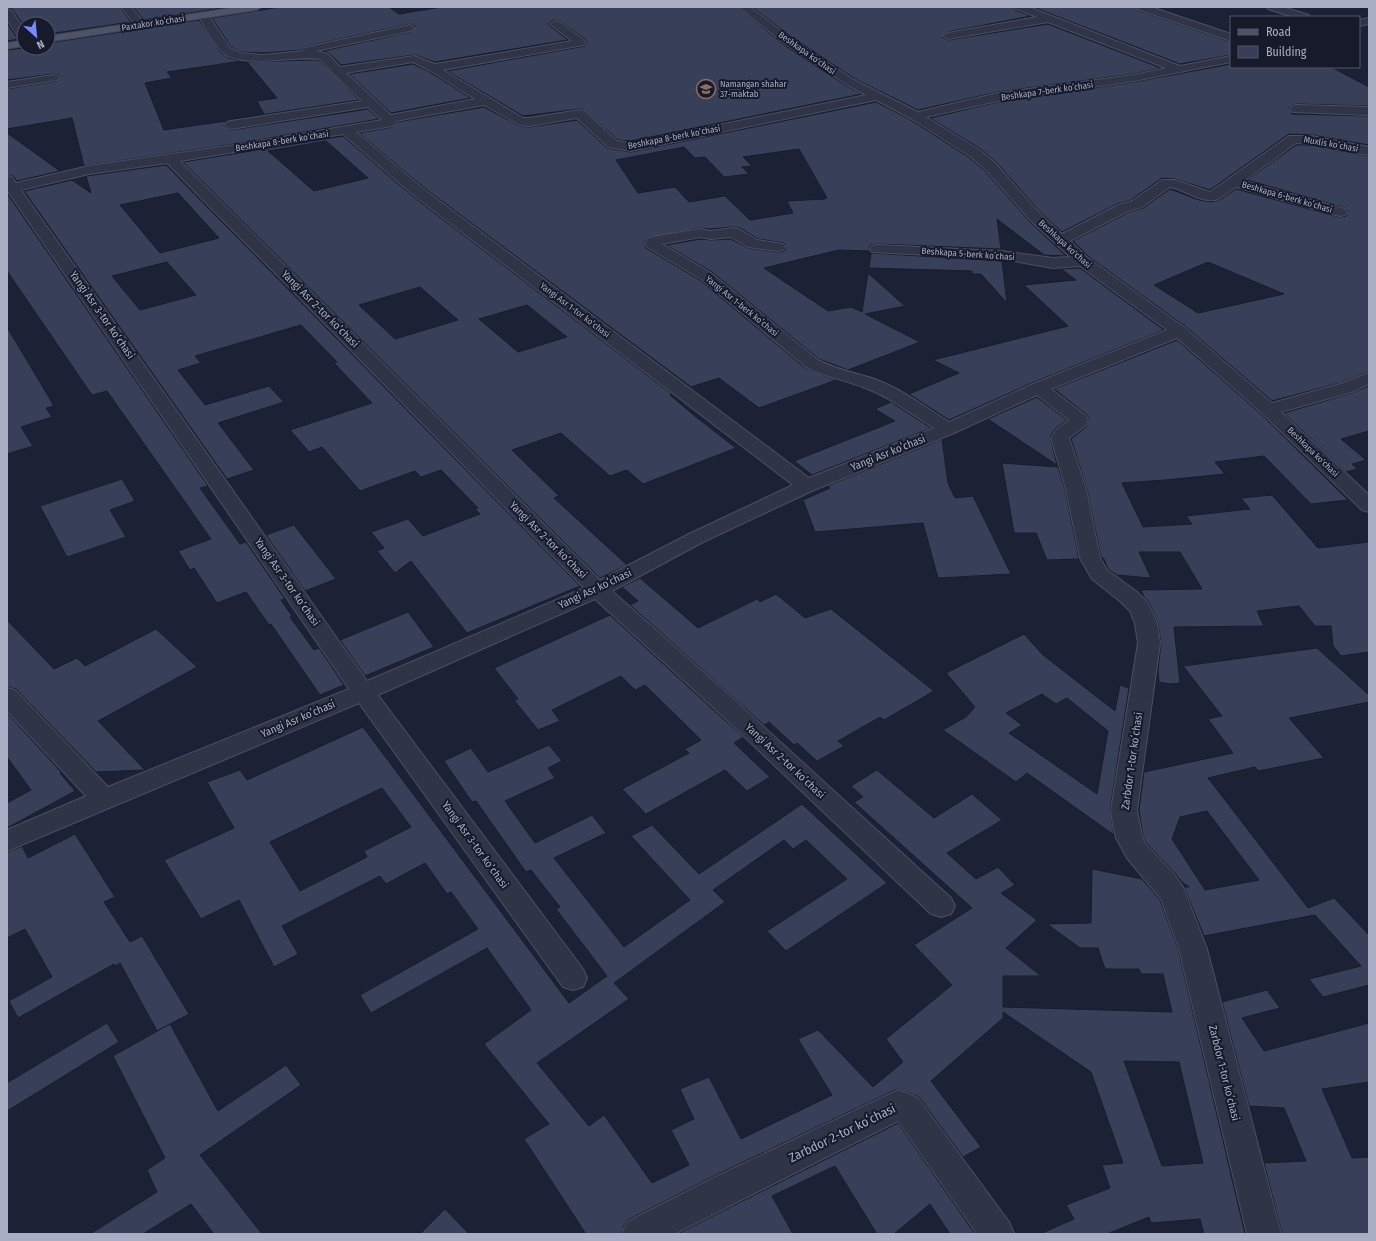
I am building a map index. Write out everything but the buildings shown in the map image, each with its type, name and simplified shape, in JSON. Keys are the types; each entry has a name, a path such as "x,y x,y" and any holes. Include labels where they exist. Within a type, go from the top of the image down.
{"main road":[{"name":"Paxtakor koʻchasi","path":"56,39 257,7"}],"street":[{"path":"126,7 141,25"},
{"name":"Beshkapa ko'chasi","path":"744,7 815,60 850,82 916,116 958,141 991,166 1036,218 1083,261 1179,331 1269,410 1369,506"},
{"path":"1020,7 1178,69"},
{"path":"1141,7 1230,38"},
{"path":"1272,7 1302,16"},
{"path":"7,12 16,25"},
{"path":"203,15 226,50 240,56 262,58 308,55 324,56 337,71 388,118"},
{"path":"948,36 1050,18"},
{"path":"433,68 580,44 580,42 555,24"},
{"path":"308,55 309,50 312,49 410,28"},
{"name":"Beshkapa 8-berk koʼchasi","path":"337,71 414,59 433,68 520,121 529,122 580,114 613,144 631,147 877,96"},
{"name":"Beshkapa 7-berk koʻchasi","path":"916,116 998,97 1134,78 1230,59"},
{"path":"7,85 53,78"},
{"name":"Beshkapa 8-berk koʼchasi","path":"11,184 89,170 347,131 386,124 390,121 388,118 486,101"},
{"path":"231,125 371,103"},
{"path":"1296,109 1369,111"},
{"name":"Yangi Asr 1-tor koʼchasi","path":"347,131 417,191 807,486"},
{"name":"Beshkapa 6-berk koʻchasi","path":"1061,240 1123,208 1137,204 1167,183 1175,184 1208,196 1213,196 1293,139"},
{"name":"Muxlis koʻchasi","path":"1293,139 1312,140 1369,152"},
{"name":"Yangi Asr 2-tor koʼchasi","path":"170,158 598,590 941,906"},
{"name":"Beshkapa 6-berk koʻchasi","path":"1234,182 1340,212"},
{"name":"Yangi Asr 3-tor koʼchasi","path":"11,184 363,692 574,978"},
{"name":"Yangi Asr 1-berk koʻchasi","path":"778,247 753,244 734,232 710,235 701,233 652,242 652,244 706,276 794,349 805,361 821,369 871,384 948,429"},
{"name":"Beshkapa 5-berk koʻchasi","path":"877,249 1002,255 1053,263 1083,261"},
{"name":"Yangi Asr koʻchasi","path":"7,841 104,798 237,745 363,692 598,590 696,538 807,486 948,429 1039,388 1179,331"},
{"path":"1269,410 1346,388 1369,378"},
{"name":"Zarbdor 1-tor koʻchasi","path":"1039,388 1079,419 1079,422 1063,433 1060,438 1076,489 1090,558 1099,574 1129,597 1140,608 1146,623 1149,643 1124,810 1126,825 1129,838 1136,851 1164,882 1173,896 1193,949 1264,1234"},
{"path":"7,696 104,798"},
{"name":"Zarbdor 2-tor koʻchasi","path":"639,1234 898,1105 907,1108 997,1234"}],"place":[{"name":"Namangan shahar 37-maktab","path":"706,89"}]}
